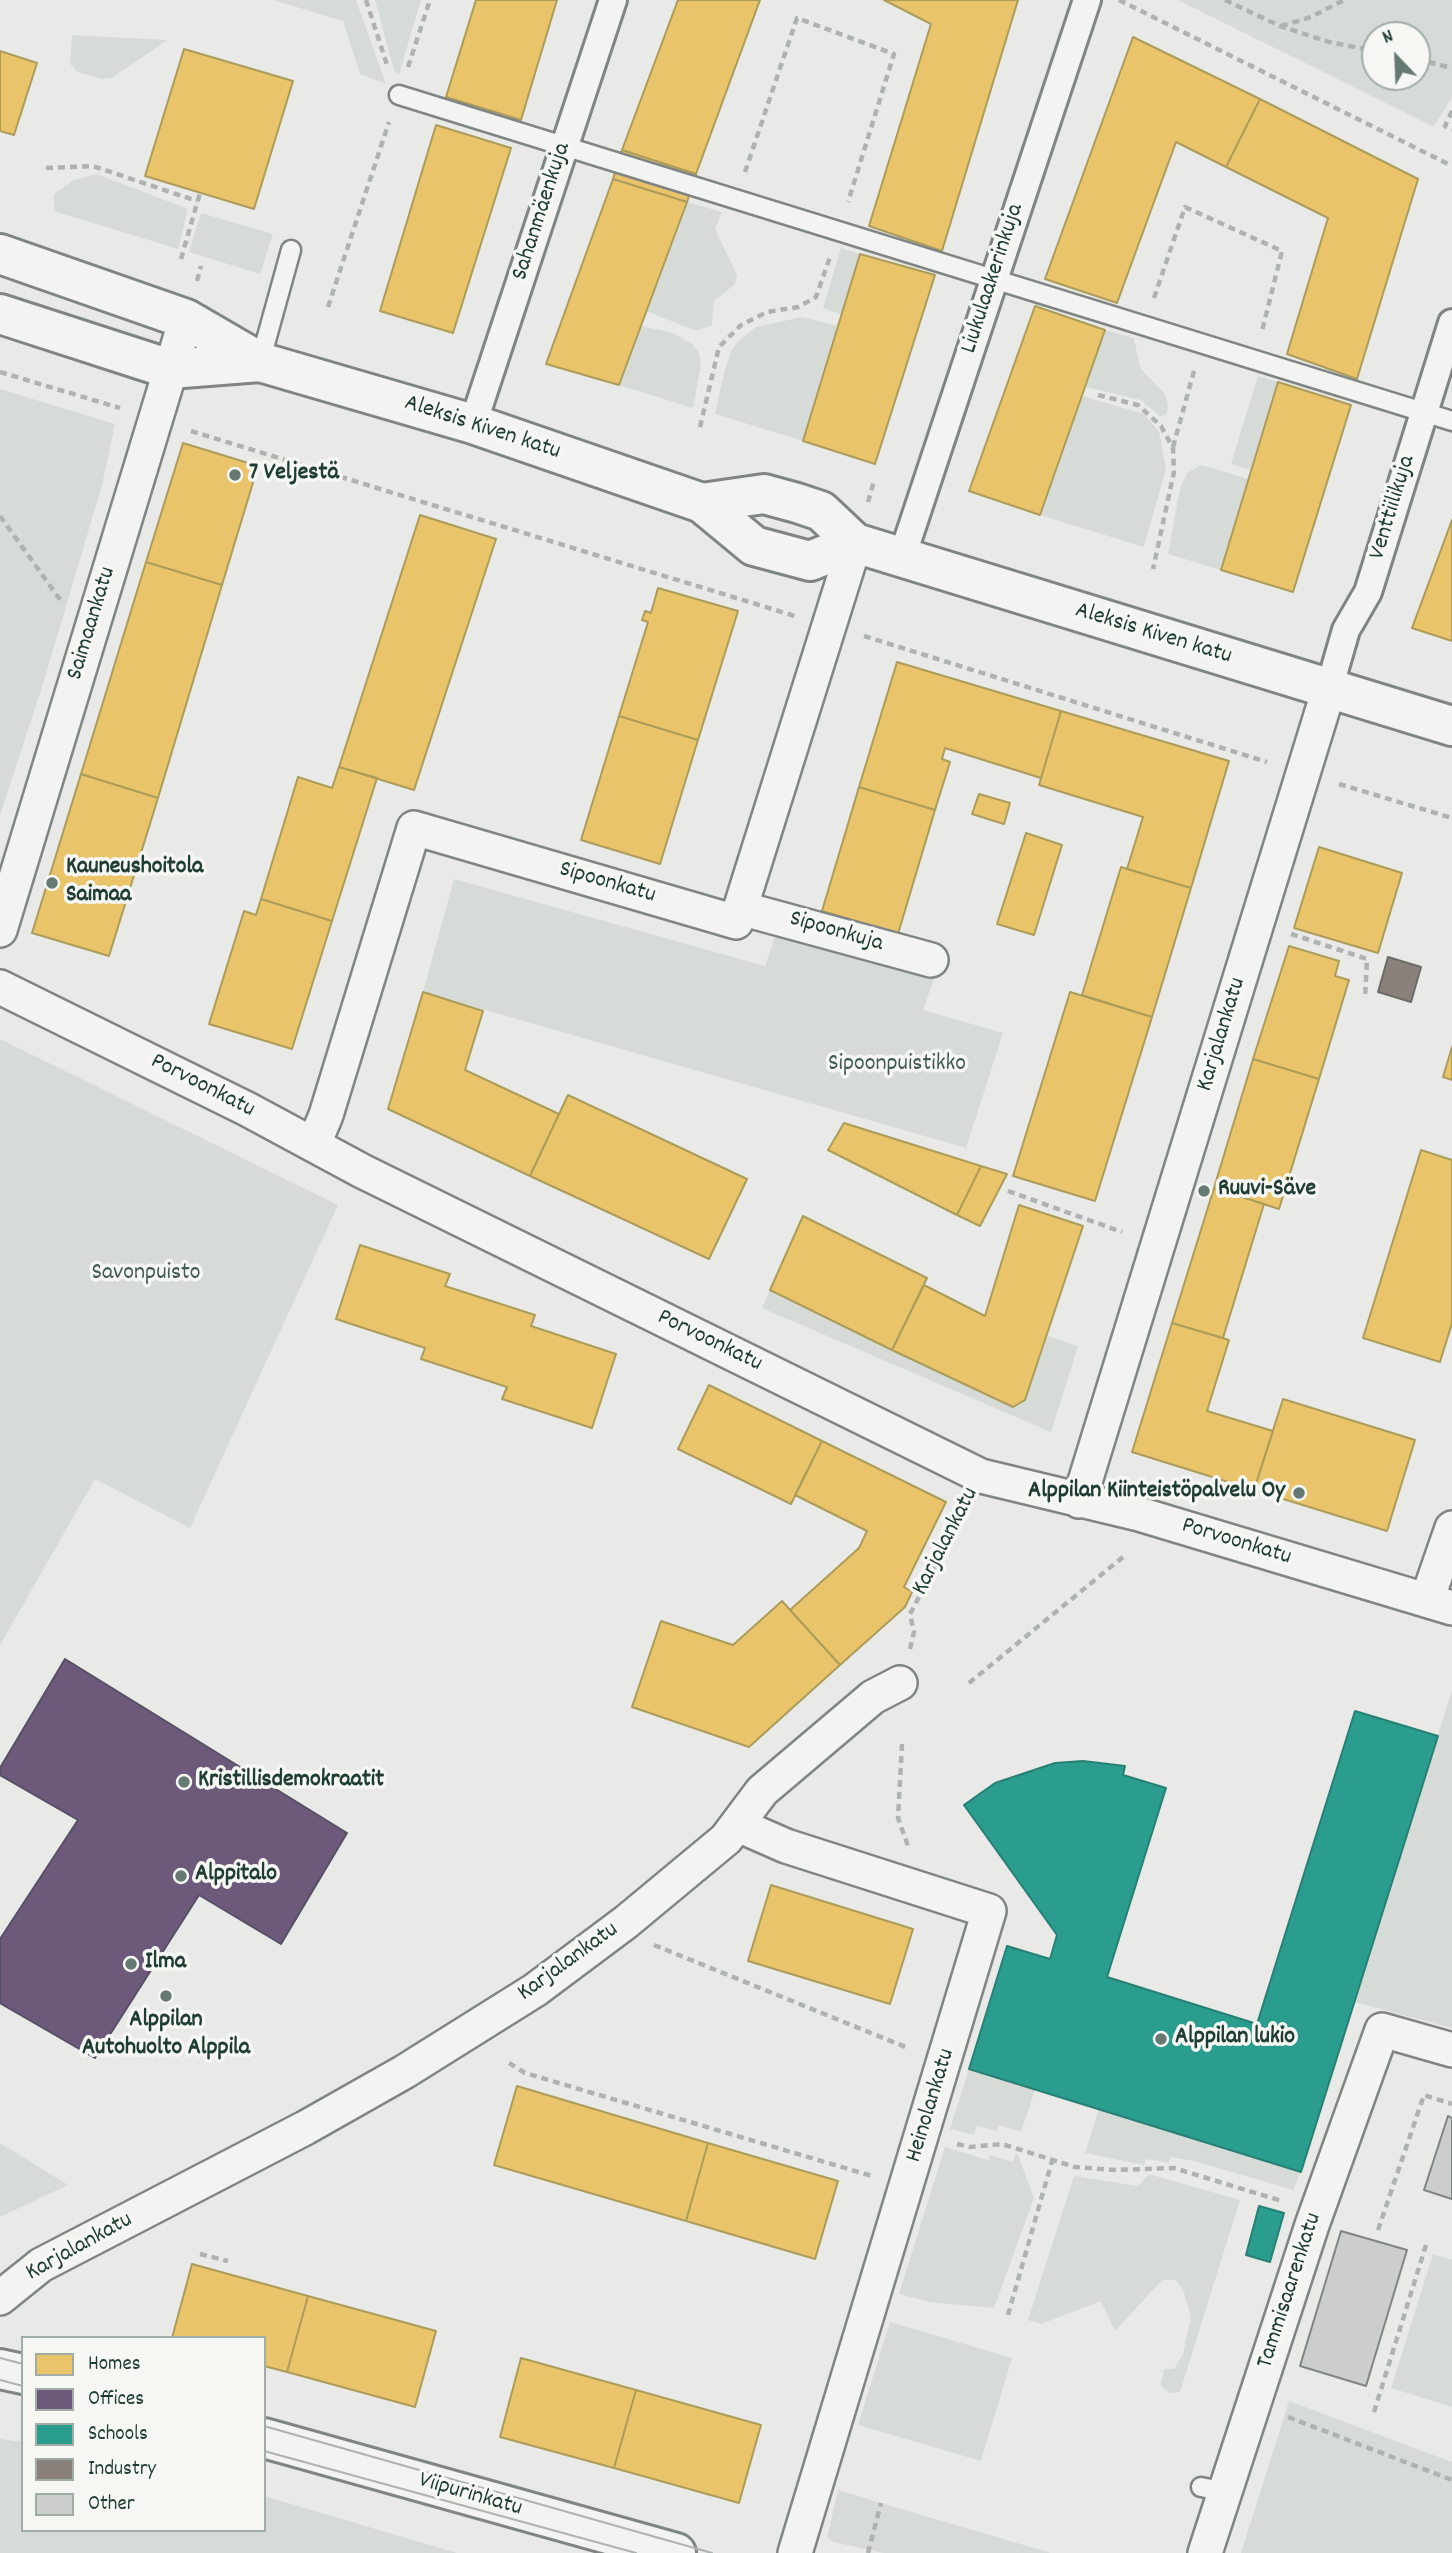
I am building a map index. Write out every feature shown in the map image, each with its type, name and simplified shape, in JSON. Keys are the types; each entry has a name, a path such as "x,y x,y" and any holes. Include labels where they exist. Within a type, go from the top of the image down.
{"main road":[{"name":"Aleksis Kiven katu","path":"0,254 186,319 260,362 473,424 702,503 754,546 810,561 855,543"},
{"name":"Aleksis Kiven katu","path":"0,314 170,369 260,362"},
{"name":"Aleksis Kiven katu","path":"702,503 764,494 821,511 855,543 1452,726"},
{"path":"0,2369 21,2374"},
{"name":"Viipurinkatu","path":"266,2439 676,2553"}],"street":[{"name":"Sahanmäenkuja","path":"473,424 613,0"},
{"name":"Liukulaakerinkuja","path":"902,557 1087,0"},
{"name":"Saimaankatu","path":"0,930 186,319"},
{"name":"Venttiilikuja","path":"1329,690 1346,630 1368,592 1452,323"},
{"path":"740,908 855,543"},
{"name":"Karjalankatu","path":"1079,1501 1329,690"},
{"name":"Sipoonkatu","path":"314,1144 326,1115 414,828 736,922 740,908"},
{"name":"Sipoonkuja","path":"740,908 931,960"},
{"name":"Porvoonkatu","path":"0,987 314,1144 362,1171 981,1476 1139,1514 1440,1604"},
{"path":"1440,1604 1452,1528"},
{"name":"Karjalankatu","path":"0,2298 41,2265 214,2177 404,2073 535,1990 626,1922 726,1839 762,1791 873,1697 900,1682"},
{"name":"Heinolankatu","path":"738,1825 786,1846 989,1911 795,2553"},
{"name":"Tammisaarenkatu","path":"1205,2553 1213,2489 1255,2402 1317,2211 1381,2030 1452,2050"}],"lane":[{"path":"398,95 842,222 994,279 1452,421"},
{"path":"260,362 291,250"}],"path":[{"path":"366,0 398,95"},
{"path":"328,307 430,0"},
{"path":"1119,0 1452,166"},
{"path":"1225,0 1280,26 1329,42 1361,48"},
{"path":"1280,26 1311,17 1344,0"},
{"path":"700,427 719,347 741,325 767,312 798,306 816,298 894,54 797,18 749,159"},
{"path":"1431,63 1452,68"},
{"path":"1452,111 1445,126 1452,130"},
{"path":"46,168 93,166 197,201"},
{"path":"181,259 200,193"},
{"path":"1157,286 1185,207 1282,251 1260,338"},
{"path":"1153,569 1174,472 1173,448 1202,343"},
{"path":"0,372 1452,818"},
{"path":"1098,395 1138,405 1161,426 1173,448"},
{"path":"0,516 89,639"},
{"path":"1256,926 1367,959 1364,998"},
{"path":"1008,1191 1158,1243"},
{"name":"Karjalankatu","path":"900,1682 912,1643 910,1614 981,1476"},
{"path":"969,1683 1123,1557"},
{"path":"902,1744 898,1818 912,1853"},
{"path":"659,1950 921,2053"},
{"path":"509,2063 525,2073 881,2179"},
{"path":"1378,2230 1424,2095 1452,2104"},
{"path":"970,2147 1002,2144 1075,2167 1115,2170 1174,2168 1317,2211"},
{"path":"1009,2315 1052,2161"},
{"path":"1374,2412 1426,2245"},
{"path":"200,2255 228,2262"},
{"path":"1255,2402 1452,2480"},
{"path":"868,2553 881,2503"}],"green space":[{"path":"273,0 356,0 386,84 360,74 343,21"},
{"path":"375,0 421,0 399,75 394,70"},
{"path":"1178,0 1452,0 1452,97 1434,127 1361,91 1431,91 1431,21 1361,21 1361,91"},
{"path":"72,35 167,40 112,78 101,79 78,72 70,64"},
{"path":"97,174 188,209 178,249 54,211 54,194 74,180"},
{"path":"687,202 722,212 715,229 737,275 735,284 714,301 712,325 696,331 646,311"},
{"path":"201,213 273,234 260,274 189,252"},
{"path":"841,248 860,254 842,315 823,308"},
{"path":"802,317 838,326 803,441 715,414 732,349 756,327"},
{"path":"641,326 673,333 692,344 699,353 701,365 693,408 619,385"},
{"path":"1105,330 1134,338 1140,368 1165,394 1167,413 1161,417 1141,400 1086,387"},
{"path":"1258,376 1278,382 1251,470 1231,464"},
{"path":"0,389 115,424 102,485 43,684 0,815"},
{"path":"1082,396 1144,414 1159,431 1166,469 1144,547 1040,515"},
{"path":"1201,465 1249,479 1221,570 1168,554 1180,488 1187,473"},
{"name":"Sipoonpuistikko","path":"454,879 765,966 778,928 935,976 923,1010 1003,1033 966,1148 423,992"},
{"name":"Savonpuisto","path":"0,1039 338,1205 190,1528 95,1479 0,1645"},
{"path":"770,1290 1013,1407 1025,1400 1048,1336 1078,1346 1051,1432 762,1308"},
{"path":"1452,1690 1452,2028 1354,2002"},
{"path":"969,2069 1035,2090 1021,2132 999,2125 996,2131 977,2126 974,2135 950,2129"},
{"path":"1099,2109 1301,2172 1293,2190 1194,2161 1170,2157 1169,2163 1146,2159 1144,2165 1085,2153"},
{"path":"0,2143 68,2185 0,2217"},
{"path":"945,2147 988,2160 990,2155 1013,2162 1015,2154 1018,2155 1034,2198 994,2308 929,2302 899,2294"},
{"path":"1149,2174 1240,2200 1180,2392 1170,2393 1161,2386 1164,2369 1174,2369 1183,2354 1191,2317 1183,2289 1176,2280 1162,2280 1115,2331 1101,2301 1041,2324 1028,2320 1074,2176 1138,2186"},
{"path":"1433,2254 1452,2260 1452,2407 1391,2388"},
{"path":"890,2322 1012,2358 981,2461 858,2425"},
{"path":"1289,2401 1452,2462 1452,2553 1241,2553"},
{"path":"0,2439 21,2442 21,2532 266,2532 266,2497 457,2553 0,2553"},
{"path":"838,2490 1051,2553 883,2553 834,2542 827,2538"}],"building: Homes":[{"path":"476,0 557,0 521,120 446,97"},
{"path":"678,0 760,0 696,174 622,150"},
{"path":"884,0 1018,0 942,251 869,226 931,24"},
{"path":"1133,37 1260,99 1226,167 1176,142 1117,303 1045,279"},
{"path":"184,49 293,81 254,209 145,176"},
{"path":"0,51 37,63 14,135 0,131"},
{"path":"1260,99 1418,179 1357,379 1287,354 1328,218 1226,167"},
{"path":"436,125 511,148 453,333 380,311"},
{"path":"622,150 696,174 687,202 613,179"},
{"path":"613,179 687,202 619,385 546,364"},
{"path":"860,254 935,275 875,464 803,441"},
{"path":"1035,306 1105,330 1040,515 969,491"},
{"path":"1278,382 1351,405 1293,592 1221,570"},
{"path":"183,443 258,466 222,585 146,562"},
{"path":"420,515 496,539 414,790 339,767"},
{"path":"1452,520 1452,641 1412,628"},
{"path":"146,562 222,585 158,798 81,774"},
{"path":"658,588 738,611 698,740 619,716 648,622 642,620 645,611 651,613"},
{"path":"897,662 1061,711 1041,778 945,748 942,759 950,762 935,810 859,787"},
{"path":"1061,711 1229,761 1191,888 1127,869 1143,817 1039,785"},
{"path":"619,716 698,740 660,864 581,840"},
{"path":"339,767 377,778 332,921 261,899 298,777 332,788"},
{"path":"81,774 158,798 109,956 32,933"},
{"path":"859,787 935,810 898,934 822,911"},
{"path":"979,794 1010,803 1004,824 972,814"},
{"path":"1026,833 1062,845 1034,935 997,924"},
{"path":"1319,847 1402,873 1378,953 1294,928"},
{"path":"1121,867 1191,888 1152,1017 1082,995"},
{"path":"261,899 332,921 292,1049 209,1024 244,911 256,915"},
{"path":"1289,946 1339,961 1335,976 1349,980 1319,1079 1253,1059"},
{"path":"423,992 483,1011 465,1070 559,1114 530,1176 388,1109"},
{"path":"1070,992 1152,1017 1095,1201 1013,1176"},
{"path":"1452,1047 1452,1080 1443,1077"},
{"path":"1253,1059 1319,1079 1279,1209 1214,1188"},
{"path":"568,1095 747,1179 709,1259 530,1176"},
{"path":"844,1123 981,1166 957,1215 828,1150"},
{"path":"1421,1150 1452,1160 1452,1323 1440,1362 1363,1338"},
{"path":"981,1166 1007,1174 980,1226 957,1215"},
{"path":"1214,1188 1264,1204 1223,1338 1172,1323"},
{"path":"1019,1205 1083,1226 1025,1400 1013,1407 892,1350 924,1285 985,1316"},
{"path":"803,1216 927,1278 892,1350 770,1290"},
{"path":"360,1245 450,1274 445,1286 535,1315 531,1326 616,1354 592,1428 502,1399 507,1387 421,1359 425,1348 336,1319"},
{"path":"1172,1323 1229,1340 1207,1411 1273,1431 1254,1490 1132,1452"},
{"path":"709,1385 822,1441 791,1504 678,1449"},
{"path":"1283,1399 1415,1440 1387,1531 1254,1490"},
{"path":"822,1441 946,1502 904,1587 912,1592 905,1607 840,1665 790,1610 859,1548 867,1531 795,1495"},
{"path":"782,1601 840,1665 749,1747 632,1707 661,1621 733,1645"},
{"path":"771,1885 913,1929 890,2004 748,1961"},
{"path":"517,2086 708,2143 686,2221 494,2165"},
{"path":"708,2143 838,2181 815,2259 686,2221"},
{"path":"192,2264 308,2296 287,2372 266,2367 266,2336 173,2336"},
{"path":"308,2296 436,2331 415,2407 287,2372"},
{"path":"521,2358 636,2390 614,2468 500,2437"},
{"path":"636,2390 761,2425 739,2503 614,2468"}],"building: Offices":[{"name":"Alppitalo","path":"65,1659 347,1833 281,1944 199,1895 95,2058 0,2003 0,1939 78,1820 0,1775 0,1768"}],"building: Schools":[{"path":"1355,1711 1438,1736 1301,2172 969,2069 1007,1946 1050,1959 1057,1935 964,1805 995,1783 1055,1763 1083,1761 1125,1766 1123,1775 1166,1788 1107,1977 1257,2024"},
{"path":"1259,2206 1284,2213 1270,2262 1246,2255"}],"building: Industry":[{"path":"1388,957 1421,967 1411,1002 1378,992"}],"building: Other":[{"path":"1448,2116 1452,2118 1452,2199 1424,2190"},
{"path":"1341,2231 1407,2250 1366,2386 1300,2366"}],"tram line":[{"path":"0,2358 21,2363"},
{"path":"0,2380 21,2385"},
{"path":"266,2427 712,2553"},
{"path":"266,2452 636,2553"}],"place":[{"name":"7 Veljestä","path":"235,475"},
{"name":"Kauneushoitola Saimaa","path":"52,883"},
{"name":"Ruuvi-Säve","path":"1204,1191"},
{"name":"Alppilan Kiinteistöpalvelu Oy","path":"1299,1493"},
{"name":"Kristillisdemokraatit","path":"184,1782"},
{"name":"Alppitalo","path":"181,1876"},
{"name":"Ilma","path":"131,1964"},
{"name":"Alppilan Autohuolto Alppila","path":"166,1996"},
{"name":"Alppilan lukio","path":"1161,2039"}]}
